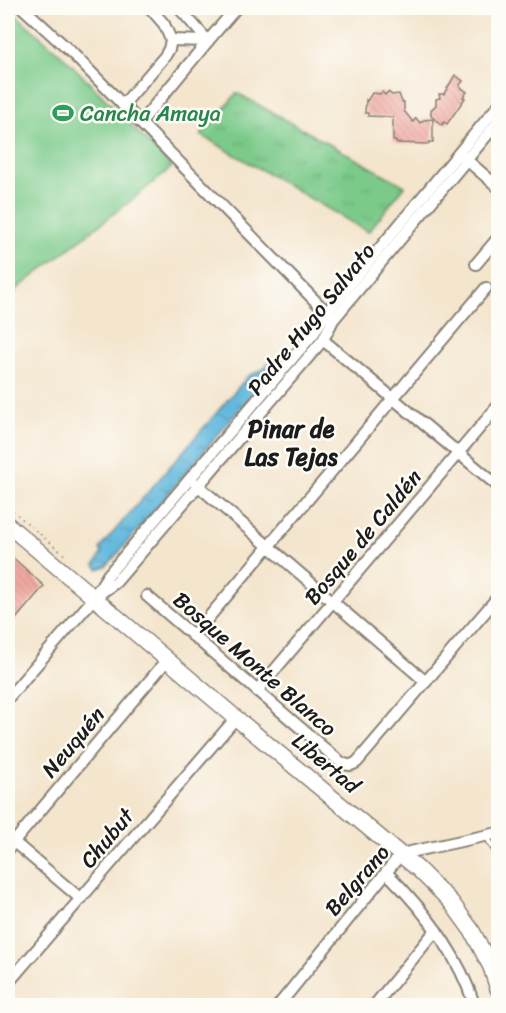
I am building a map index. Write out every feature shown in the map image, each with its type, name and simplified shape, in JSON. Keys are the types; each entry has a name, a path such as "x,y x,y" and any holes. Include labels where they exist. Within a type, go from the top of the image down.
{"main road":[{"name":"Libertad","path":"8,525 434,884 472,931 498,989"}],"street":[{"path":"23,8 141,122 330,316"},
{"path":"123,105 169,49 171,40 164,24 150,8"},
{"path":"179,8 208,41"},
{"path":"141,122 236,8"},
{"path":"171,40 208,41"},
{"name":"Padre Hugo Salvato","path":"463,157 498,106"},
{"name":"Padre Hugo Salvato","path":"94,598 116,582 314,333 463,157 498,122"},
{"path":"463,157 498,187"},
{"path":"476,264 498,238"},
{"path":"193,636 486,288"},
{"name":"Padre Hugo Salvato","path":"8,698 94,598 108,575 322,340 330,316"},
{"path":"322,340 498,486"},
{"name":"Bosque de Caldén","path":"257,691 498,406"},
{"path":"194,482 426,682 498,597"},
{"name":"Bosque Monte Blanco","path":"147,596 347,766 357,762 426,682"},
{"name":"Neuquén","path":"9,843 167,660"},
{"name":"Chubut","path":"8,983 236,718"},
{"name":"Belgrano","path":"278,1005 401,854 498,833"},
{"path":"9,843 81,899"},
{"path":"387,873 419,907 436,930 450,951 477,1005"},
{"path":"374,1005 436,930"}],"lane":[{"path":"486,836 498,855"}],"path":[{"path":"8,507 67,556"}],"green space":[{"name":"Cancha Amaya","path":"8,8 67,60 172,167 8,296"},
{"path":"237,93 405,186 368,232 201,135"}],"water":[{"path":"273,358 278,363 276,366 113,559 106,566 98,569 95,565 105,542 248,376 264,369"}],"building":[{"path":"455,75 463,81 459,86 467,92 447,124 444,122 442,125 431,116 431,110 436,105 436,99 440,98 439,94 444,94"},
{"path":"382,92 385,95 388,92 392,95 399,94 404,102 404,111 413,122 416,118 420,123 433,119 433,142 429,144 393,141 393,117 368,116 368,113 365,113 366,100 372,93"},
{"path":"8,553 44,586 8,628"}],"place":[{"name":"Cancha Amaya","path":"63,113"}],"district":[{"name":"Pinar de Las Tejas","path":"291,443"}]}
